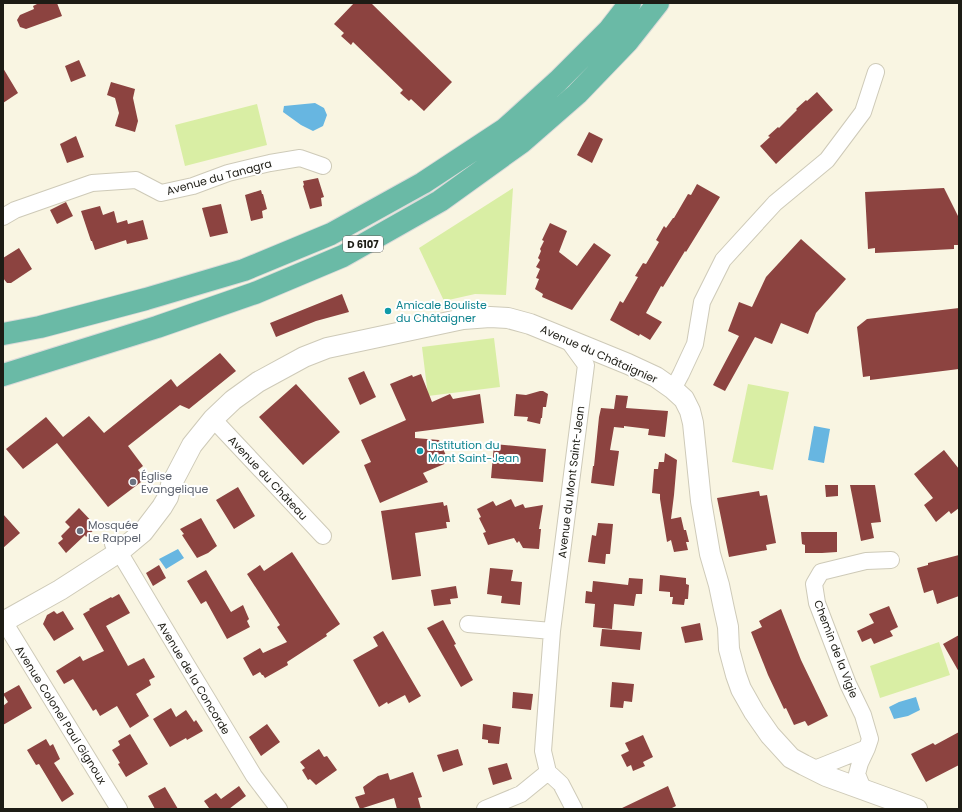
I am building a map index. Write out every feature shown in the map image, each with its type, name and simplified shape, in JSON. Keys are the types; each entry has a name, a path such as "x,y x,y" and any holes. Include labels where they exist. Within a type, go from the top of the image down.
{"highway":[{"name":"D 6107","path":"3,343 40,327 139,301 244,270 331,234 424,183 505,129 564,75 609,30 630,3"},
{"name":"D 6107","path":"3,375 156,327 255,293 343,256 433,205 522,142 577,94 628,41 658,3"},
{"path":"3,334 40,327"}],"street":[{"path":"673,389 695,344 702,302 723,260 775,203 827,160 863,112 876,72"},
{"name":"Avenue du Tanagra","path":"3,217 15,210 92,183 136,180 161,193 193,186 228,173 270,163 300,158 323,166"},
{"name":"Avenue du Châtaignier","path":"3,618 53,581 81,570 116,548 170,485 192,445 213,419 233,400 258,382 304,357 341,344 377,338 463,319 490,317 508,318 530,324 656,377 673,389 684,400 694,423 701,501 710,554 719,585 728,627 729,649 741,689 754,712 770,735 791,758 812,770 917,809"},
{"name":"Avenue du Mont Saint-Jean","path":"548,772 543,751 552,631 586,365 567,339"},
{"name":"Avenue du Château","path":"213,419 323,536"},
{"name":"Avenue de la Concorde","path":"116,548 254,776 279,809"},
{"name":"Chemin de la Vigie","path":"863,789 857,774 870,739 863,715 848,684 825,626 817,603 814,584 821,572 866,561 891,560"},
{"name":"Avenue Colonel Paul Gignoux","path":"3,618 119,809"},
{"path":"468,624 552,631"},
{"path":"812,770 867,748"},
{"path":"485,809 521,794 548,772 561,784 574,809"}],"green space":[{"path":"257,104 267,145 185,166 175,125"},
{"path":"513,188 506,295 475,294 444,301 419,248"},
{"path":"494,338 500,387 428,396 422,347"},
{"path":"748,384 789,392 773,470 732,462"},
{"path":"939,642 950,675 880,698 870,666"}],"water":[{"path":"315,103 324,108 327,115 323,126 313,131 301,125 283,112 284,106"},
{"path":"814,426 830,429 824,463 808,460"},
{"path":"178,549 184,558 166,569 159,559"},
{"path":"916,697 920,710 908,716 894,719 889,707 899,702"}],"building":[{"path":"39,3 57,3 62,16 26,29 20,27 17,20 20,15 34,9 33,6"},
{"path":"354,3 371,3 452,82 424,111 411,99 409,101 400,93 403,90 353,42 351,45 341,36 344,33 334,24"},
{"path":"79,60 86,76 71,82 65,66"},
{"path":"3,68 18,93 3,103"},
{"path":"111,82 135,89 133,98 138,121 135,132 115,126 119,113 115,98 107,95"},
{"path":"817,92 833,110 776,164 760,146 770,137 768,136 778,127 779,128 797,110 796,109"},
{"path":"589,132 603,139 592,163 577,155"},
{"path":"76,136 84,157 67,163 60,144"},
{"path":"318,178 324,197 321,198 322,206 310,209 303,186 303,181"},
{"path":"697,184 720,197 663,287 661,286 646,313 662,322 650,340 640,334 639,336 610,320 620,301 623,303 638,277 635,276 643,263 646,264 659,242 656,240 664,226 666,228 674,218 688,194 691,195"},
{"path":"944,188 959,218 959,245 954,245 954,249 875,253 875,248 868,249 865,192"},
{"path":"261,190 267,209 262,211 263,218 251,221 245,195"},
{"path":"66,202 73,216 57,224 50,210"},
{"path":"221,204 228,233 210,237 202,208"},
{"path":"100,206 103,215 114,211 117,223 127,220 128,224 143,220 148,239 127,244 126,240 95,250 81,211"},
{"path":"550,223 567,231 559,252 577,266 594,243 611,255 572,310 542,297 543,294 535,289 539,279 536,278 540,269 536,267 540,260 538,258 544,241 542,240"},
{"path":"801,239 846,279 816,313 808,334 781,323 772,344 755,337 725,391 713,385 739,336 728,331 739,302 752,307 766,277"},
{"path":"19,248 32,269 11,283 7,283 3,278 3,258"},
{"path":"342,294 349,312 316,321 276,337 270,323"},
{"path":"959,308 959,369 870,380 870,376 863,377 857,327 867,319"},
{"path":"220,353 236,371 189,409 180,405 128,446 143,466 138,470 145,479 108,507 57,443 23,469 6,449 46,417 63,437 89,416 104,433 171,379 177,387"},
{"path":"364,371 376,397 360,405 348,378"},
{"path":"421,374 432,402 450,394 453,399 480,394 484,423 415,432 415,438 439,440 449,462 423,473 428,482 380,503 364,465 371,462 361,440 406,420 390,384 412,375 413,377"},
{"path":"296,384 340,432 303,465 259,417"},
{"path":"540,391 548,394 546,407 543,407 540,424 527,421 528,417 514,416 516,394 526,395"},
{"path":"616,395 628,396 626,408 668,411 665,437 648,435 649,429 624,426 624,428 614,427 610,450 619,451 614,486 591,483 601,408 614,409"},
{"path":"494,444 546,449 543,482 491,478"},
{"path":"944,450 959,469 959,508 951,514 949,511 936,522 924,505 933,498 914,474"},
{"path":"665,453 677,460 671,519 681,517 689,542 686,542 688,550 674,552 671,540 667,542 660,494 652,493 654,469 658,469 659,462 664,462"},
{"path":"825,485 838,485 838,496 826,497"},
{"path":"850,485 875,485 881,522 871,523 874,538 861,541"},
{"path":"238,487 255,516 234,529 216,500"},
{"path":"759,491 760,496 767,495 776,543 766,545 767,550 729,557 717,498"},
{"path":"511,499 515,507 523,504 525,508 543,505 539,529 541,529 539,549 523,548 519,541 517,543 514,538 488,545 483,533 486,532 479,518 481,517 477,509 493,501 496,506"},
{"path":"443,502 444,506 447,505 450,522 446,522 447,528 415,533 421,576 392,580 381,511"},
{"name":"Mosquée Le Rappel","path":"79,508 97,527 86,537 85,535 66,553 58,543 63,539 61,536 70,527 65,522"},
{"path":"3,514 20,533 3,548"},
{"path":"201,518 217,546 208,553 197,558 182,535 184,534 180,529"},
{"path":"598,523 613,524 610,554 606,554 605,564 588,562 592,535 596,536"},
{"path":"801,532 837,532 837,552 805,553 805,545 802,544"},
{"path":"292,552 340,624 326,634 327,636 287,662 288,665 265,678 260,672 253,676 243,658 260,648 263,653 287,642 277,627 280,625 247,574 260,565 264,571"},
{"path":"959,555 959,596 937,604 933,590 924,593 917,568 928,565 928,563"},
{"path":"159,565 166,578 153,586 146,573"},
{"path":"490,568 513,570 511,581 522,582 520,605 501,603 502,596 487,594"},
{"path":"206,570 231,612 243,605 249,619 247,621 250,627 227,639 206,601 201,604 187,581"},
{"path":"660,575 686,578 686,584 689,585 688,599 685,599 684,605 672,604 673,597 670,597 670,592 659,591"},
{"path":"629,578 643,579 642,594 636,594 634,606 614,604 612,629 593,627 595,604 585,603 586,591 592,592 593,581 628,585"},
{"path":"456,586 458,598 450,599 451,604 434,606 431,590"},
{"path":"119,594 130,613 106,626 128,666 144,658 155,677 149,680 151,685 136,694 149,716 130,728 117,706 100,716 96,709 93,711 73,679 64,684 56,671 80,656 83,661 104,651 83,614 90,610 89,609"},
{"path":"889,606 898,627 890,631 893,636 874,644 871,638 862,642 857,631 874,623 869,614"},
{"path":"781,609 801,660 828,716 808,726 805,721 794,725 786,708 784,709 768,675 751,632 762,627 759,621"},
{"path":"54,611 57,614 63,611 74,629 54,641 43,624 47,615"},
{"path":"443,620 456,644 454,645 473,680 461,687 427,628"},
{"path":"700,623 703,640 685,643 681,627"},
{"path":"602,629 642,632 640,650 600,646"},
{"path":"383,631 421,696 409,703 405,695 379,707 353,660 378,646 373,637"},
{"path":"959,635 959,672 943,644"},
{"path":"612,682 634,684 632,702 624,701 623,708 610,707"},
{"path":"19,685 32,708 3,725 3,706 8,702 3,694"},
{"path":"513,692 533,694 531,710 512,708"},
{"path":"171,708 176,717 186,710 194,722 196,720 203,731 170,747 153,719"},
{"path":"267,724 280,742 261,756 249,737"},
{"path":"483,724 501,727 499,744 488,743 488,740 482,739"},
{"path":"959,732 959,765 926,782 911,754 933,743 935,745"},
{"path":"130,734 148,764 126,777 112,750 120,745 118,741"},
{"path":"643,735 653,757 643,762 645,766 633,771 631,765 627,767 621,755 629,751 625,743"},
{"path":"46,739 50,746 53,744 60,759 54,763 74,794 62,802 39,764 36,765 27,750"},
{"path":"319,749 324,757 327,756 337,770 316,785 310,779 308,780 302,770 305,768 300,762"},
{"path":"458,749 463,765 443,772 437,755"},
{"path":"507,763 512,779 493,785 488,768"},
{"path":"413,772 422,797 418,798 421,809 397,809 394,798 360,809 355,797 365,794 363,787 378,776 388,773 390,780"},
{"path":"239,786 246,796 229,809 208,809 209,808 204,801 216,793 221,799"},
{"path":"668,786 676,806 670,809 620,809"},
{"path":"165,787 178,809 155,809 148,796"}],"place":[{"name":"Amicale Bouliste du Châtaigner","path":"388,311"},
{"name":"Institution du Mont Saint-Jean","path":"420,451"},
{"name":"Église Evangelique","path":"133,482"},
{"name":"Mosquée Le Rappel","path":"80,531"}]}
